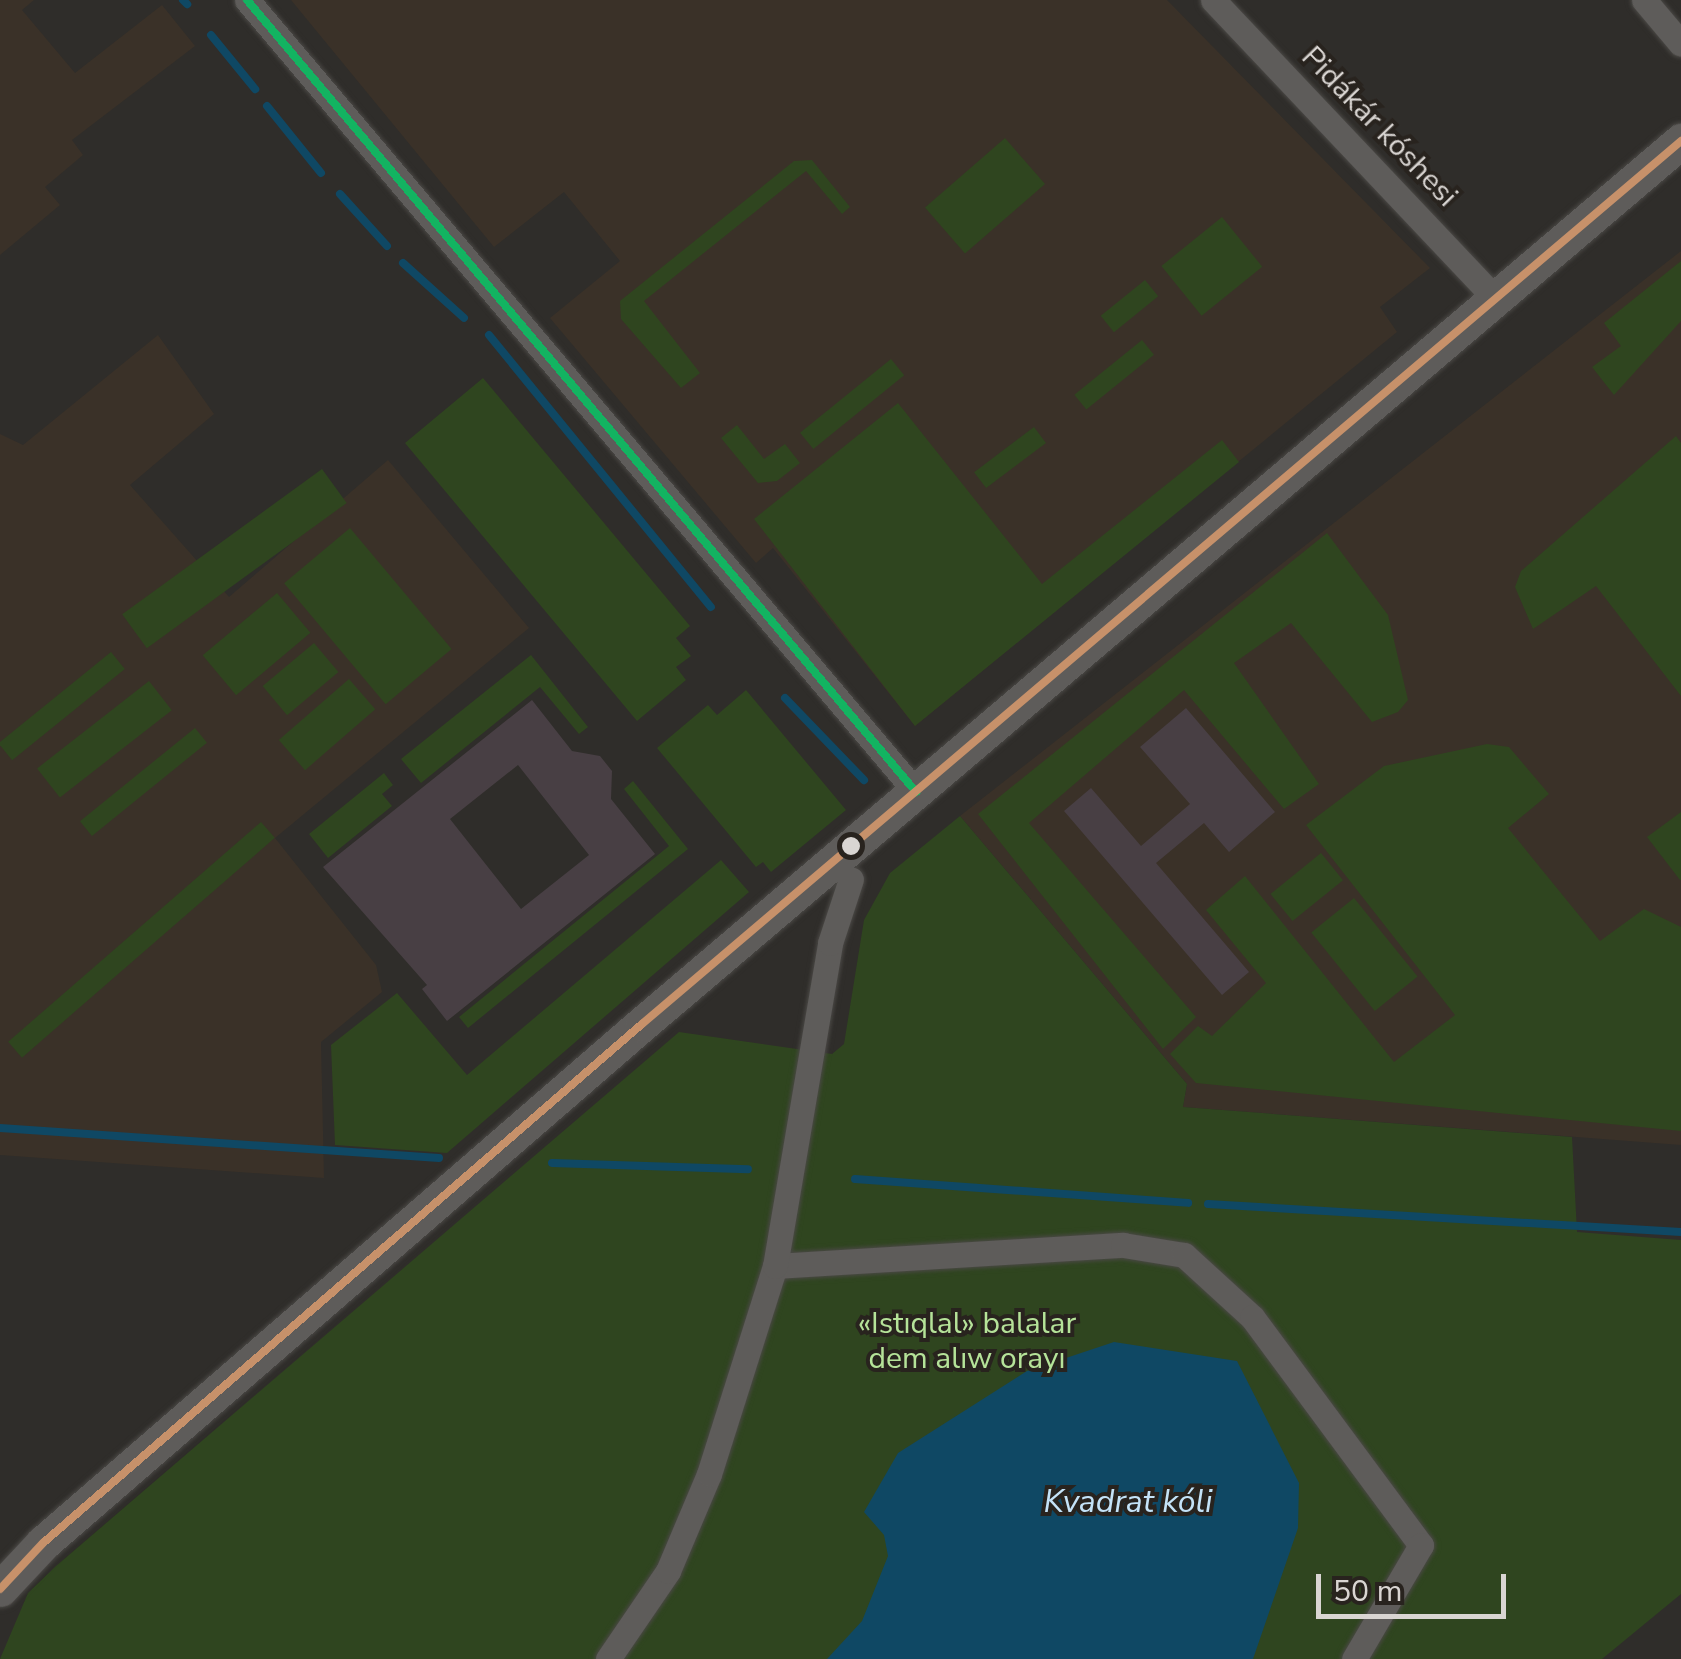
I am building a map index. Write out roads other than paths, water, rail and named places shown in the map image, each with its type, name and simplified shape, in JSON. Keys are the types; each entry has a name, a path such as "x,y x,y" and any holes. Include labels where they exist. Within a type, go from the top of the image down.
{"main road":[{"path":"0,1590 58,1530 916,792 1681,142"}],"street":[{"path":"247,0 916,792"},
{"name":"Pidákár kóshesi","path":"1213,0 1498,300"},
{"path":"1644,0 1681,44"},
{"path":"608,1659 668,1571 708,1474 774,1266 830,943 851,879"},
{"path":"774,1266 1123,1244 1184,1256 1252,1317 1421,1545 1354,1659"}],"water":[{"name":"Kvadrat kóli","path":"1114,1342 1237,1361 1299,1483 1298,1528 1253,1659 827,1659 862,1621 888,1556 884,1535 864,1512 898,1453 1027,1371"}],"waterway":[{"path":"183,0 187,4"},
{"path":"211,35 255,89"},
{"path":"267,106 321,173"},
{"path":"340,194 387,246"},
{"path":"403,263 464,318"},
{"path":"489,335 711,607"},
{"path":"785,698 864,780"},
{"path":"0,1128 439,1158"},
{"path":"552,1163 748,1169"},
{"path":"855,1179 1188,1203"},
{"path":"1208,1204 1681,1232"}],"park label":[{"name":"«Istıqlal» balalar dem alıw orayı","path":"967,1341"}]}
